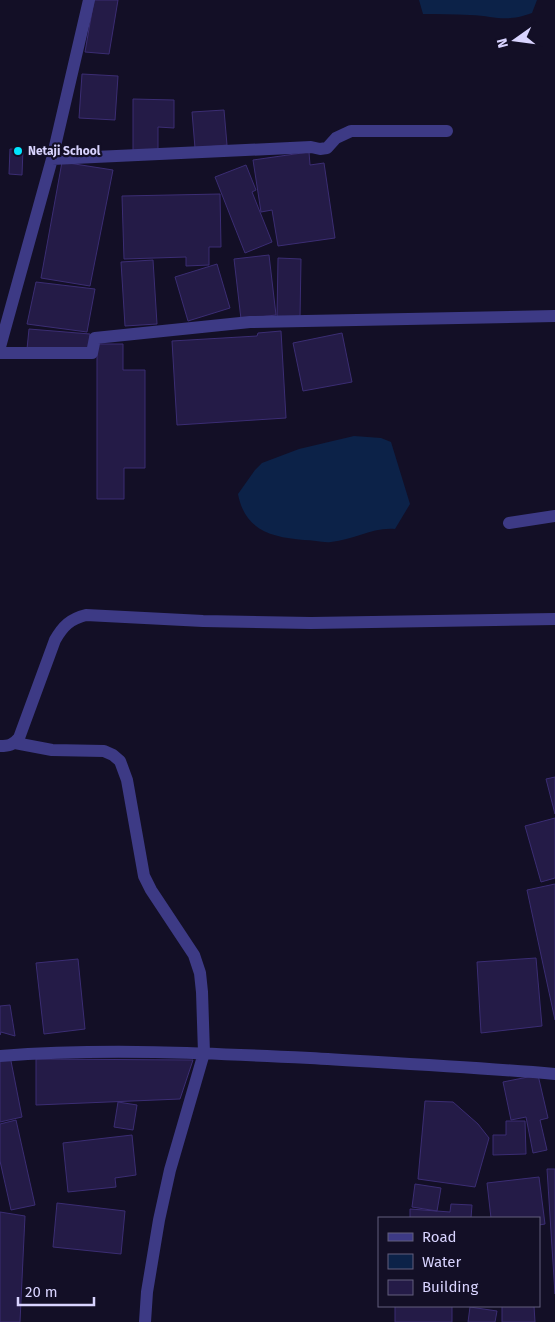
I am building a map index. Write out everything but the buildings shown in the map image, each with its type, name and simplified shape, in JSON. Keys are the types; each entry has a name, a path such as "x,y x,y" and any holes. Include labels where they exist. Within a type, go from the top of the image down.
{"street":[{"path":"0,347 52,159 89,0"},
{"path":"52,159 311,147 320,149 326,148 336,138 351,132 446,131"},
{"path":"0,353 92,353 95,338 250,322 555,316"},
{"path":"508,523 555,516"},
{"path":"0,746 8,746 15,743 19,738 55,640 67,622 86,615 203,621 311,623 555,619"},
{"path":"15,743 52,750 104,751 120,761 127,780 144,876 151,890 194,955 200,973 204,1052 170,1170 159,1220 147,1292 145,1322"},
{"path":"0,1056 35,1053 204,1052 555,1074"}],"water":[{"path":"419,0 537,0 532,13 514,18 501,18 423,14"},
{"path":"354,436 381,438 391,442 410,504 395,529 379,530 339,541 325,542 292,539 271,534 254,524 247,516 238,494 262,463 299,449"}],"place":[{"name":"Netaji School","path":"18,151"}]}
